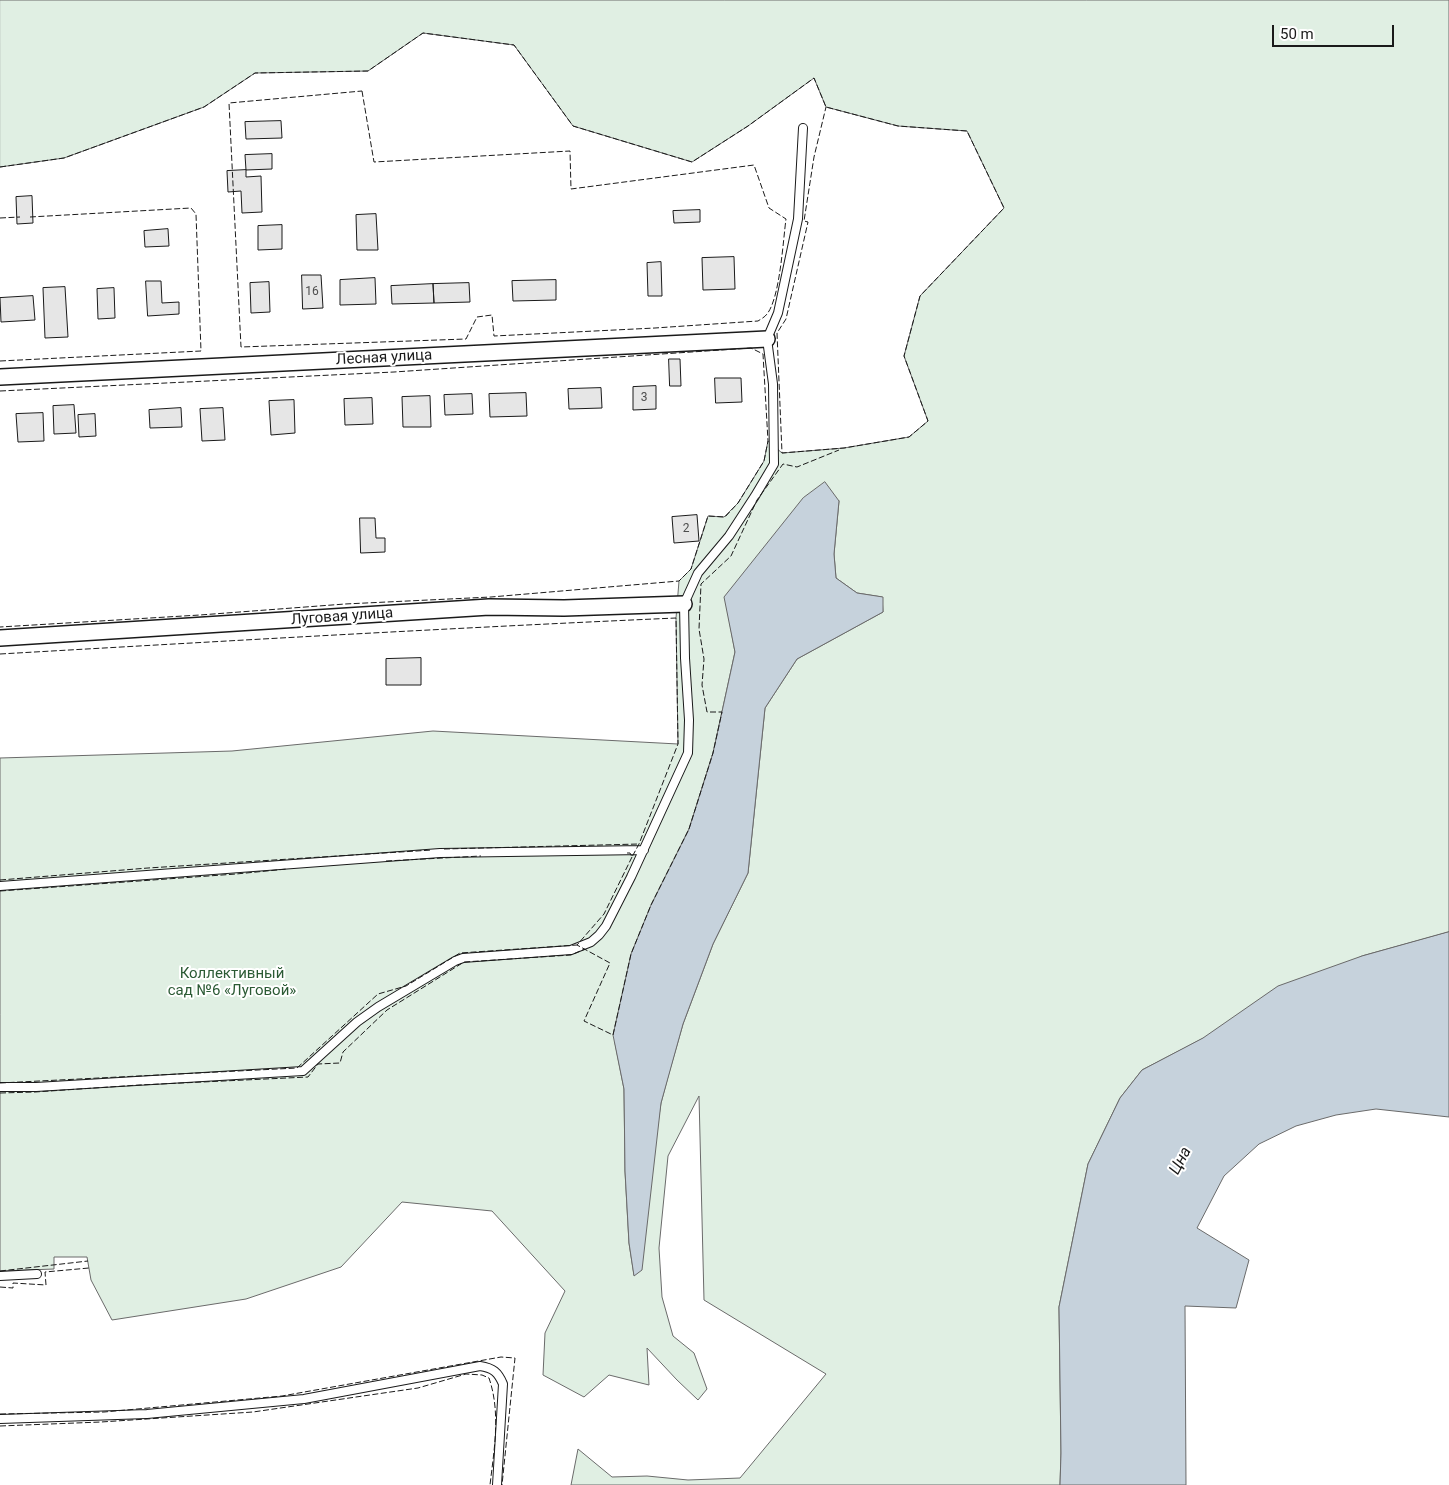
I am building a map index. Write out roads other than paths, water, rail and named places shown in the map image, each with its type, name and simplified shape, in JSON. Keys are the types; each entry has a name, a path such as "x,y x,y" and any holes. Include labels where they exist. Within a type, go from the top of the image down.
{"street":[{"name":"Лесная улица","path":"0,377 767,338"},
{"name":"Луговая улица","path":"0,638 489,607 564,608 684,604"}],"lane":[{"path":"0,1087 303,1071 357,1022 378,1007 463,958 571,950 592,942 606,926 644,850 688,753 689,720 684,604 698,573 729,536 774,464 773,384 767,338 778,313 798,219 803,128"},
{"path":"0,886 440,853 644,850"},
{"path":"0,1276 37,1274"},
{"path":"0,1419 147,1414 304,1399 480,1366 490,1368 496,1372 503,1384 497,1485"}],"water":[{"path":"825,482 839,501 834,554 836,578 857,593 883,597 883,612 797,659 765,708 748,873 713,944 683,1024 661,1103 642,1270 634,1276 629,1243 625,1171 624,1089 613,1035 631,954 651,905 689,829 713,753 735,652 724,597 803,498"},
{"name":"Цна","path":"1449,932 1449,1117 1376,1109 1336,1115 1296,1126 1259,1144 1224,1176 1197,1228 1249,1260 1236,1308 1185,1306 1186,1485 1060,1485 1059,1307 1088,1164 1120,1098 1142,1070 1203,1038 1278,986 1362,956"}],"park label":[{"name":"Коллективный сад №6 «Луговой»","path":"232,982"}]}
